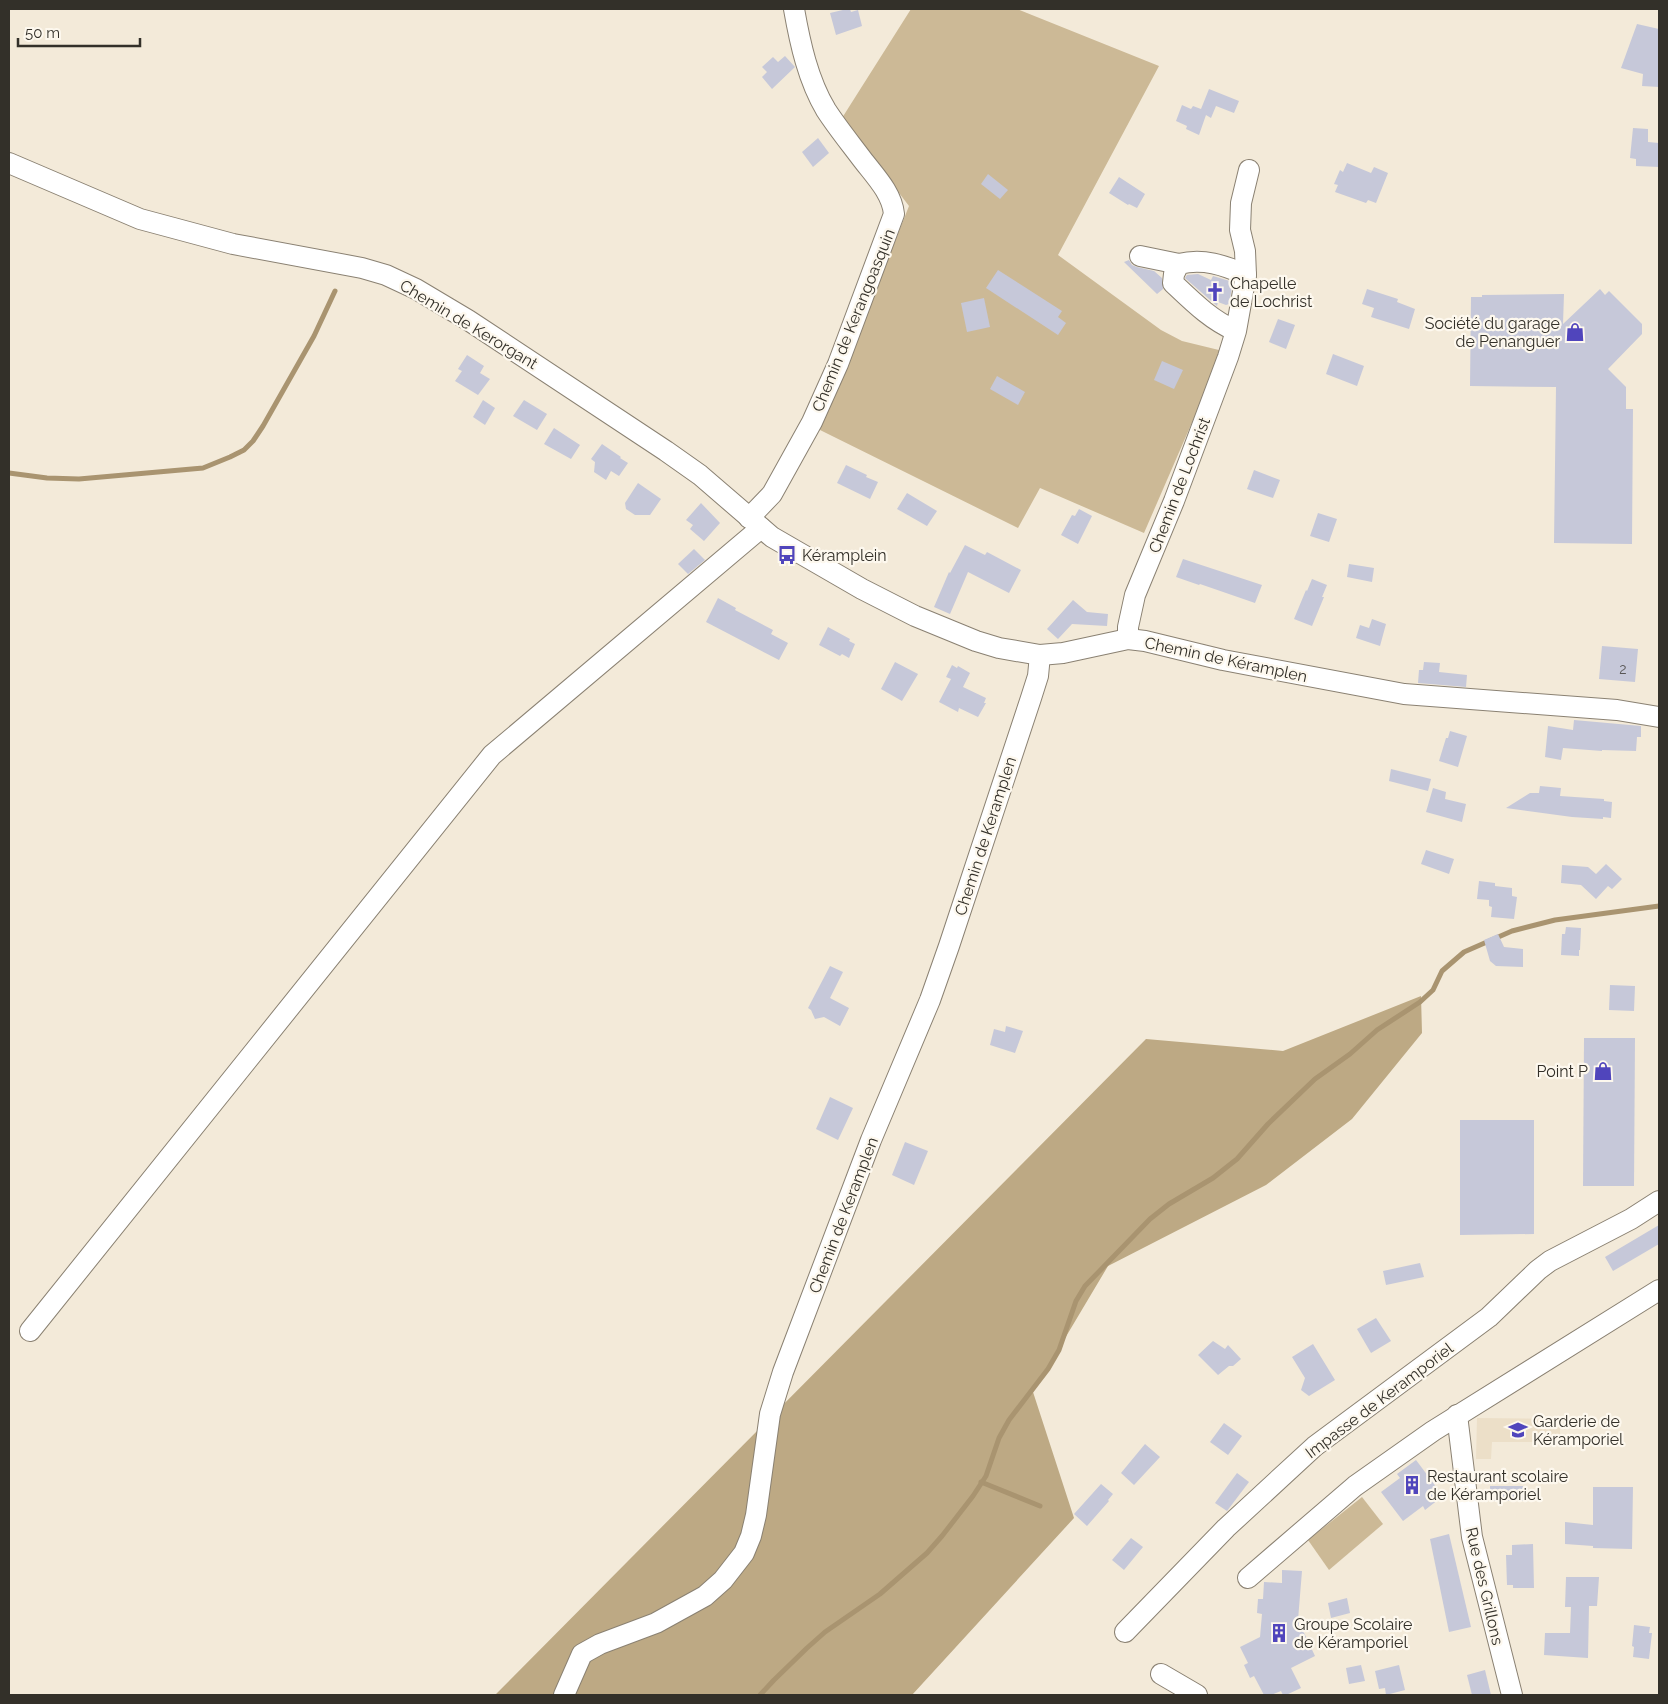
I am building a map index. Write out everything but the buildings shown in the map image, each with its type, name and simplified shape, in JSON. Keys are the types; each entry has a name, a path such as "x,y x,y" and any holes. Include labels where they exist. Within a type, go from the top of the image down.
{"street":[{"name":"Chemin de Kerangoasquin","path":"30,1331 492,755 755,523 772,494 812,422 838,364 894,214 893,205 887,193 846,138 817,94 805,56 794,9"},
{"name":"Chemin de Kerorgant","path":"9,163 140,219 233,244 362,268 416,289 468,320 700,475 755,523"},
{"name":"Chemin de Lochrist","path":"1128,639 1128,627 1135,594 1174,501 1236,331 1246,275 1245,251 1240,230 1241,202 1249,170"},
{"path":"1140,256 1178,264 1192,261 1204,262 1223,266 1246,275"},
{"path":"1178,264 1174,274 1174,283 1201,310 1223,325 1236,331"},
{"name":"Chemin de Kéramplen","path":"755,523 772,537 799,554 914,616 976,641 1000,648 1040,655 1063,653 1128,639 1145,641 1223,660 1404,694 1617,710 1659,718"},
{"name":"Chemin de Keramplen","path":"564,1695 582,1654 600,1644 656,1623 705,1596 723,1580 744,1553 751,1536 756,1515 770,1414 783,1372 871,1140 930,1000 1032,698 1038,676 1040,655"},
{"name":"Impasse de Keramporiel","path":"1125,1632 1226,1528 1315,1446 1489,1317 1550,1261 1631,1219 1659,1201"},
{"path":"1248,1578 1355,1486 1457,1415 1659,1290"},
{"name":"Rue des Grillons","path":"1457,1415 1472,1537 1512,1695"},
{"path":"1161,1674 1197,1695"}],"shaded area":[{"path":"911,9 1017,9 1159,66 1058,255 1161,330 1182,341 1223,351 1144,533 1040,488 1018,528 820,430 909,206 842,118"},
{"path":"1421,996 1422,1033 1352,1119 1266,1185 1108,1266 1033,1392 1074,1518 912,1695 495,1695 1146,1039 1283,1051"},
{"name":"Garderie de Kéramporiel","path":"1477,1418 1560,1419 1560,1442 1492,1442 1491,1459 1476,1459"},
{"path":"1362,1497 1383,1524 1329,1570 1308,1540"}],"waterway":[{"path":"9,473 47,478 79,479 203,468 244,450 263,426 314,336 335,291"},
{"path":"760,1695 825,1632 880,1594 927,1553 942,1536 986,1476 999,1438 1009,1420 1048,1369 1059,1350 1076,1301 1085,1286 1150,1219 1169,1204 1213,1178 1237,1159 1268,1124 1315,1079 1350,1054 1377,1030 1420,1002 1433,990 1442,971 1464,952 1512,931 1555,920 1659,906"},
{"path":"981,1482 1040,1506"}],"place":[{"name":"Chapelle de Lochrist","path":"1215,292"},
{"name":"Société du garage de Penanguer","path":"1575,332"},
{"name":"Kéramplein","path":"787,555"},
{"name":"Point P","path":"1603,1071"},
{"name":"Garderie de Kéramporiel","path":"1518,1430"},
{"name":"Restaurant scolaire de Kéramporiel","path":"1412,1485"},
{"name":"Groupe Scolaire de Kéramporiel","path":"1279,1633"}]}
